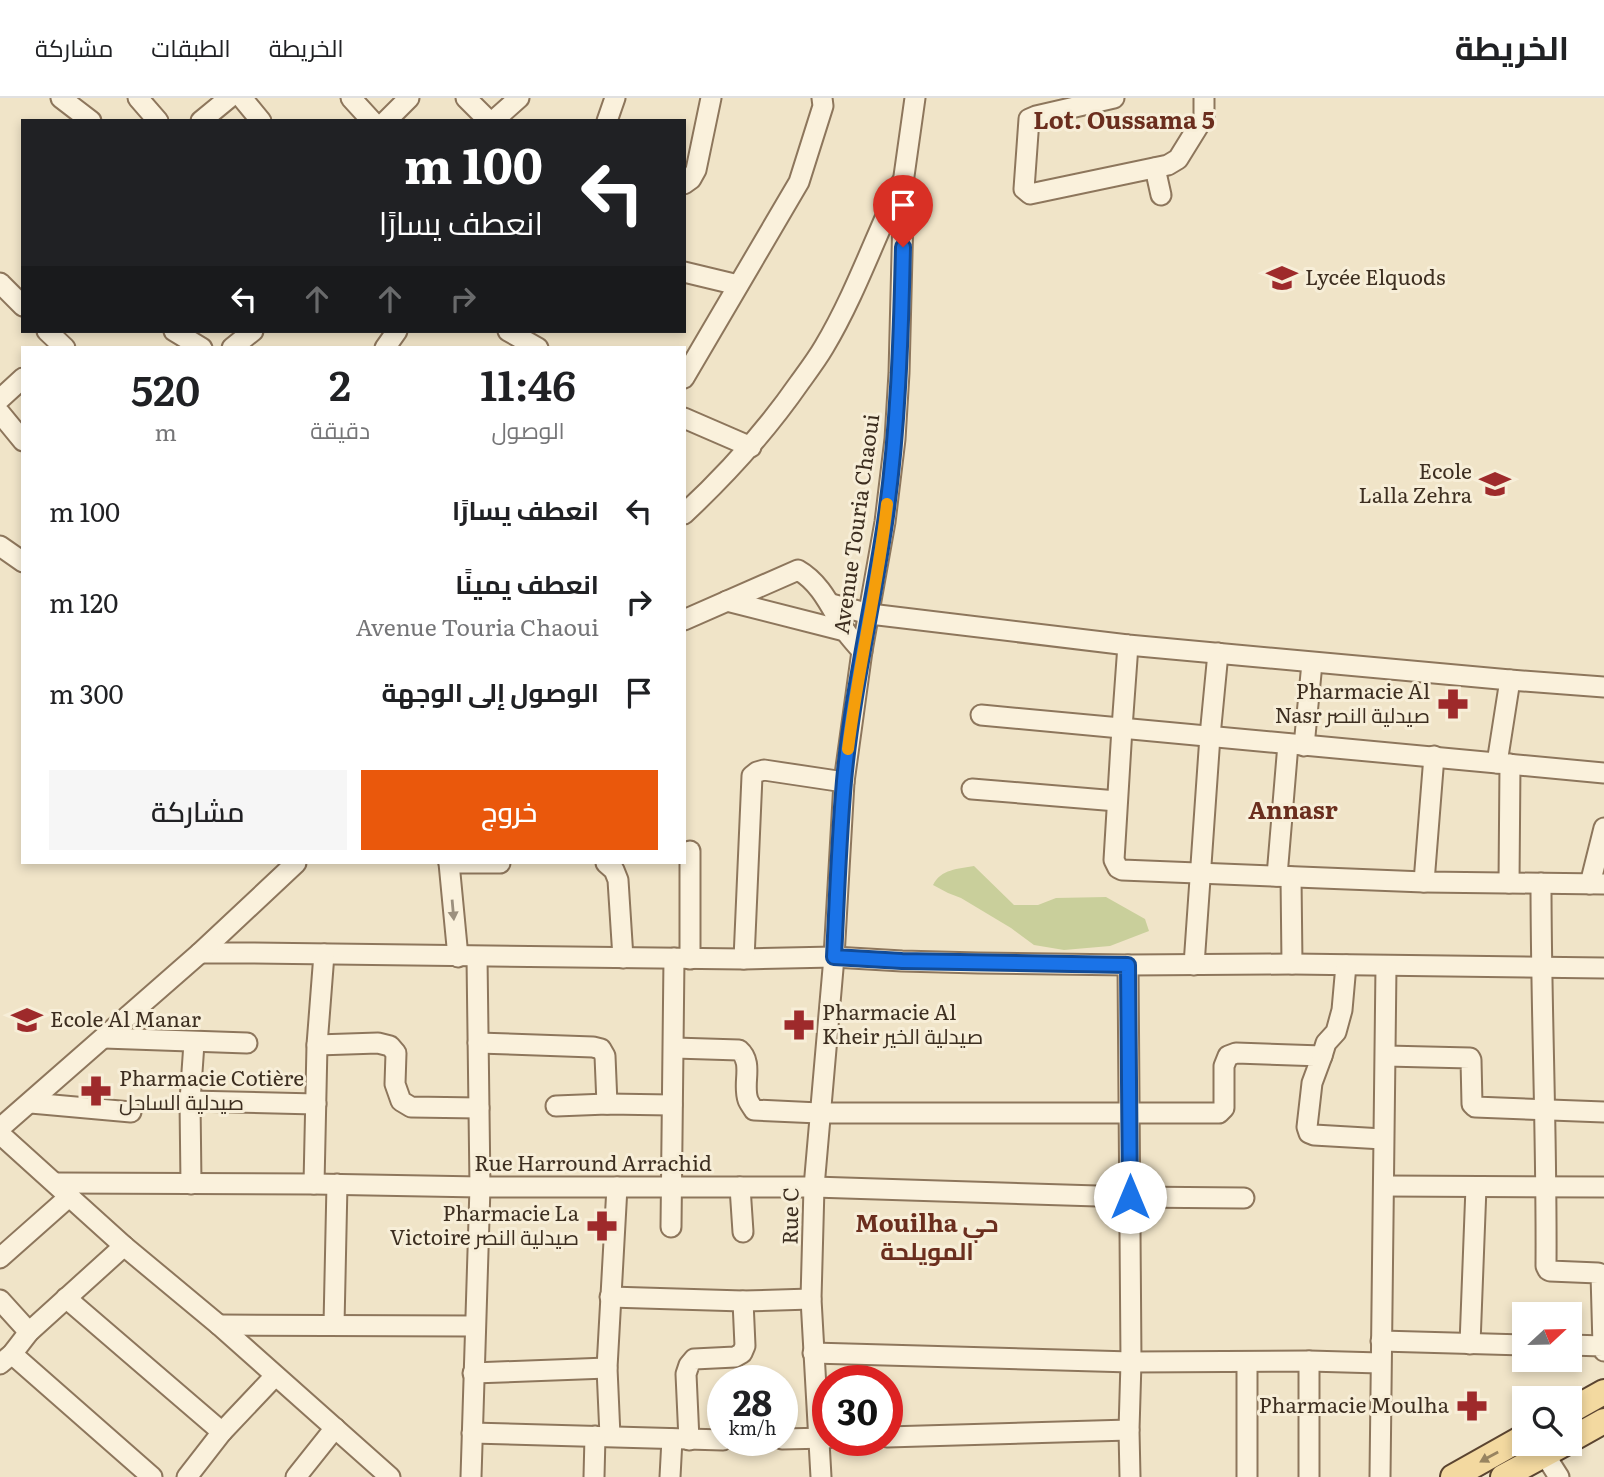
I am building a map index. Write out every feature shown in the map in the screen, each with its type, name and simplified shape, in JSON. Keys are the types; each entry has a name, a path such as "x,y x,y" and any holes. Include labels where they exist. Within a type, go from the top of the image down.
{"main road":[{"path":"1582,1404 1604,1392"},
{"path":"1582,1433 1604,1421"},
{"path":"1453,1477 1512,1444"},
{"path":"1503,1477 1541,1456"}],"street":[{"path":"61,98 88,119"},
{"path":"138,98 156,119"},
{"path":"203,119 229,98"},
{"path":"242,98 259,119"},
{"path":"351,98 370,119"},
{"path":"388,119 409,98"},
{"path":"466,98 489,119"},
{"path":"493,119 519,98"},
{"path":"608,119 615,98"},
{"path":"686,183 696,170 711,98 705,98"},
{"path":"686,375 799,182 824,106 822,98"},
{"name":"Avenue Touria Chaoui","path":"834,957 844,782 862,651 885,522 895,439 905,176 915,98"},
{"path":"1114,98 1029,119 1024,189 1030,194 1168,165 1178,159 1204,117 1204,98"},
{"path":"1155,168 1161,195"},
{"path":"686,512 751,447 823,349 843,313 905,176"},
{"path":"686,272 738,285"},
{"path":"3,292 21,305"},
{"path":"177,333 199,346"},
{"path":"234,346 251,333"},
{"path":"512,333 534,346"},
{"path":"0,399 21,380"},
{"path":"0,412 21,438"},
{"path":"686,419 751,447"},
{"path":"0,546 21,561"},
{"path":"686,619 798,570 808,575 831,604 845,631 862,651"},
{"path":"727,601 845,631"},
{"path":"831,604 870,614 1128,645 1604,687"},
{"path":"1128,645 1114,860 1115,865 1122,870 1597,884 1604,828"},
{"path":"1194,965 1218,653"},
{"path":"1292,964 1284,876 1296,745 1312,663"},
{"path":"1509,883 1504,764 1510,680"},
{"path":"981,715 1604,773"},
{"path":"1424,881 1434,757"},
{"path":"744,960 752,776 764,770 844,782"},
{"path":"972,789 1117,801"},
{"path":"671,1227 672,1105 690,851"},
{"path":"0,1128 200,953 295,864"},
{"path":"449,864 467,957 478,1043 480,1187 471,1477"},
{"path":"607,864 614,870 618,880 623,958"},
{"path":"1541,883 1547,1268 1550,1271 1600,1273 1602,1277 1604,1349 1582,1346"},
{"path":"200,953 744,960 834,957 902,961 1128,965 1604,968"},
{"path":"314,1184 317,1045 324,954"},
{"name":"Rue C","path":"814,1365 811,1299 814,1187 834,957"},
{"path":"1128,965 1131,1362 1129,1430 1132,1476"},
{"path":"1346,965 1342,1010 1336,1032 1326,1043 1312,1083 1307,1128 1309,1133 1314,1135 1383,1139"},
{"path":"1380,1477 1386,966"},
{"path":"104,1038 247,1043"},
{"path":"191,1184 190,1101 194,1042"},
{"path":"317,1045 378,1043 390,1046 396,1053 396,1084 401,1101 411,1107 479,1108"},
{"path":"478,1043 601,1049 605,1056 607,1104"},
{"path":"675,1048 739,1050 745,1055 748,1101 754,1110 819,1113 1214,1113 1224,1108 1224,1066 1226,1059 1232,1054 1322,1056"},
{"path":"1386,1056 1470,1058 1473,1106 1604,1112"},
{"path":"190,1101 316,1104"},
{"path":"31,1103 131,1112"},
{"path":"556,1106 672,1105"},
{"path":"0,1134 124,1246 219,1325 390,1477"},
{"name":"Rue Harround Arrachid","path":"63,1190 191,1184 814,1187 1244,1198"},
{"path":"334,1325 337,1184"},
{"path":"1385,1186 1604,1187"},
{"path":"594,1477 603,1436 617,1187"},
{"path":"740,1187 743,1232"},
{"path":"1470,1343 1476,1187"},
{"path":"0,1258 63,1190"},
{"path":"124,1246 29,1332 6,1359 152,1477"},
{"path":"610,1297 743,1301 811,1299"},
{"path":"66,1298 222,1432"},
{"path":"0,1300 29,1332"},
{"path":"670,1477 680,1439 689,1365 694,1359 735,1357 742,1353 745,1346 743,1301"},
{"path":"219,1325 474,1326"},
{"path":"1381,1341 1512,1345"},
{"path":"813,1353 1131,1362 1380,1363"},
{"path":"1309,1477 1310,1361"},
{"path":"1247,1362 1247,1477"},
{"path":"473,1373 607,1368"},
{"path":"187,1477 222,1432 275,1376"},
{"path":"296,1477 335,1428"},
{"path":"903,1437 1129,1430"},
{"path":"472,1433 707,1440"},
{"name":"Rue C","path":"821,1477 822,1456"},
{"path":"1555,1456 1559,1477"}],"green space":[{"path":"974,866 1014,905 1038,905 1056,898 1106,897 1145,919 1149,931 1110,946 1064,950 1034,945 961,898 933,885 945,873"}],"slow traffic":[{"path":"848,749 887,504"}],"place":[{"name":"Lycée Elquods","path":"1282,278"},
{"name":"Ecole Lalla Zehra","path":"1495,484"},
{"name":"Pharmacie Al Nasr صيدلية النصر","path":"1453,704"},
{"name":"Ecole Al Manar","path":"27,1020"},
{"name":"Pharmacie Al Kheir صيدلية الخير","path":"799,1025"},
{"name":"Pharmacie Cotière صيدلية الساحل","path":"96,1091"},
{"name":"Pharmacie La Victoire صيدلية النصر","path":"602,1226"},
{"name":"Pharmacie Moulha","path":"1472,1406"}],"district":[{"name":"Lot. Oussama 5","path":"1124,121"},
{"name":"Annasr","path":"1293,811"},
{"name":"Mouilha حي المويلحة","path":"927,1238"}],"route":[{"path":"903,247 895,439 885,522 862,651 844,782 834,957 902,961 1128,965 1130,1197"}]}
